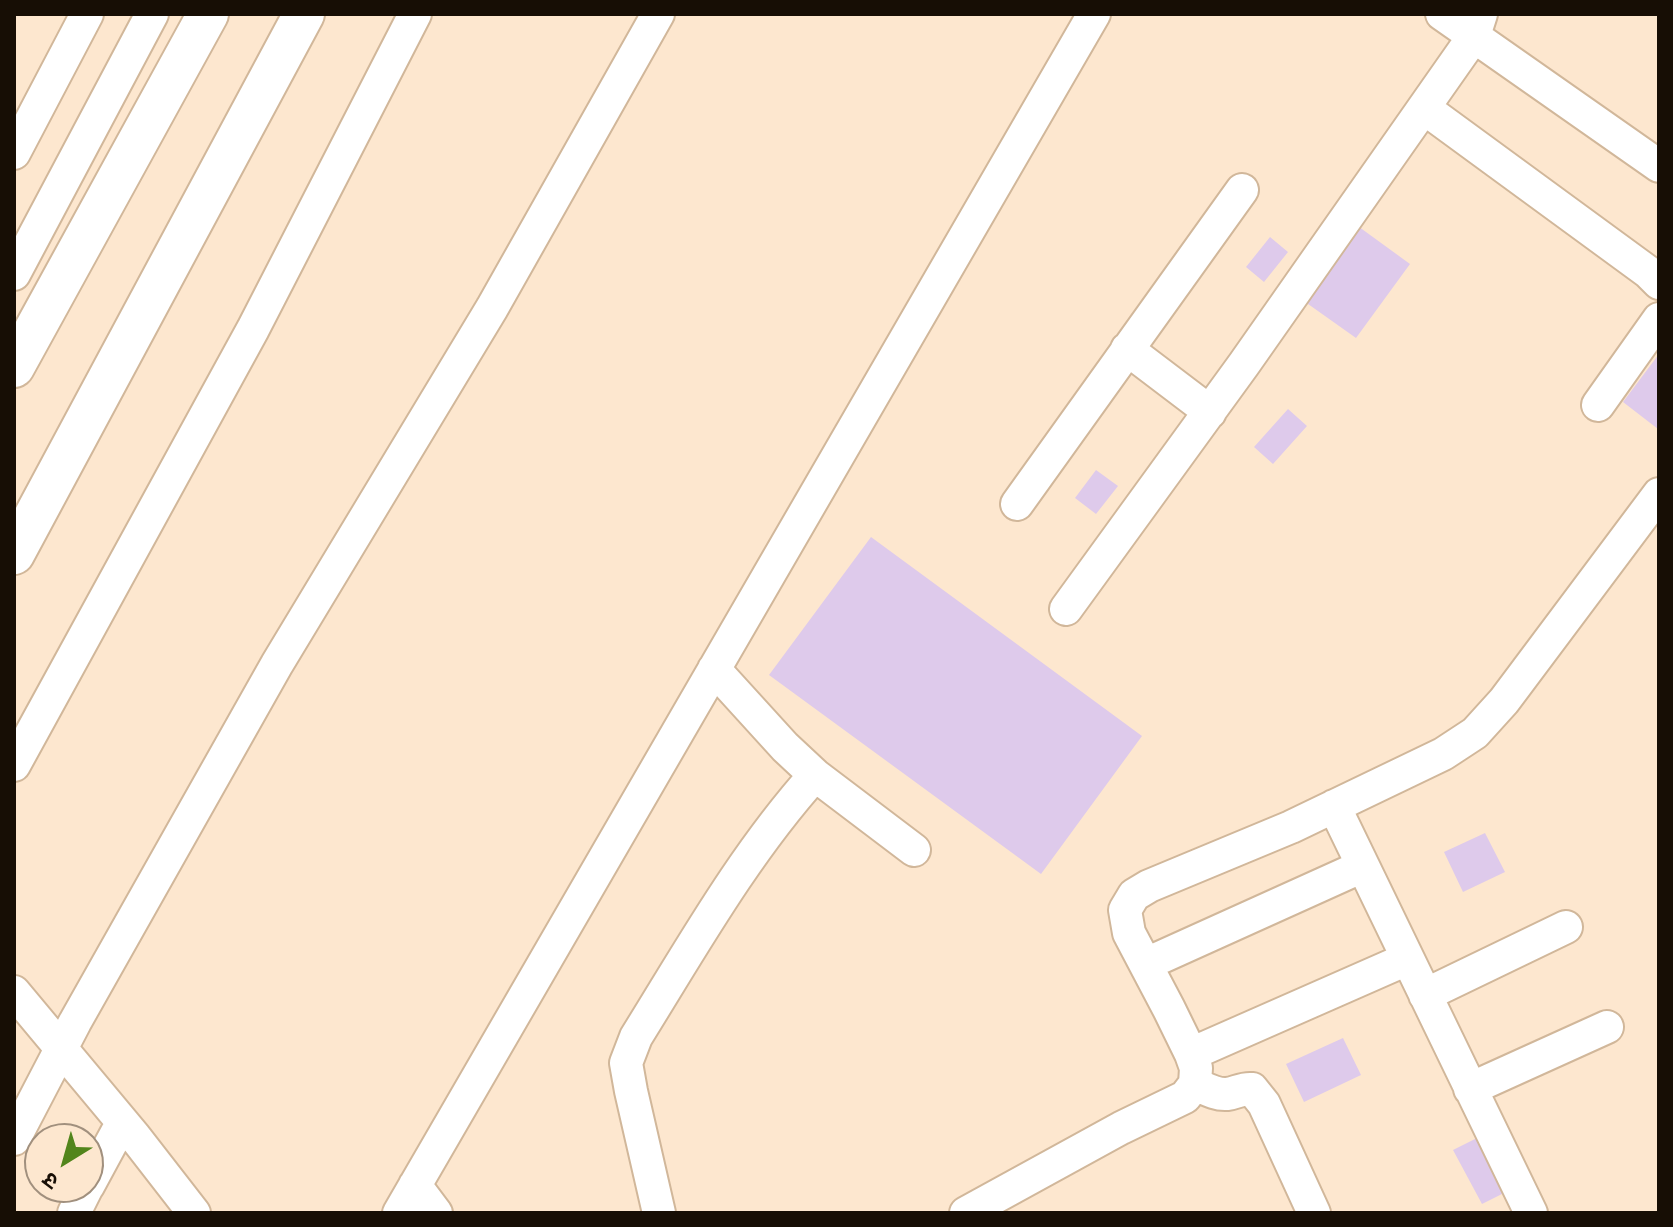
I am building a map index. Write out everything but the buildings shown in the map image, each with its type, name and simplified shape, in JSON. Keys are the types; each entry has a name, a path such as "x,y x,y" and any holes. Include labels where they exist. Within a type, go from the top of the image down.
{"main road":[{"path":"14,367 208,14"},
{"path":"14,554 304,14"}],"street":[{"path":"14,153 87,14"},
{"path":"14,274 152,14"},
{"path":"14,765 253,329 415,14"},
{"path":"14,1139 61,1049 277,664 492,308 658,14"},
{"path":"399,1213 1094,14"},
{"path":"1442,14 1478,25 1659,166"},
{"path":"1066,609 1210,412 1424,108 1478,25"},
{"path":"1424,108 1659,283"},
{"path":"1017,504 1242,190"},
{"path":"1598,405 1659,319"},
{"path":"1127,349 1210,412"},
{"path":"1314,1213 1264,1104 1252,1089 1243,1088 1228,1094 1214,1092 1193,1069 1129,933 1125,910 1134,895 1149,886 1291,827 1443,754 1475,733 1504,701 1659,494"},
{"path":"714,669 785,747 815,775 914,850"},
{"path":"659,1213 626,1063 636,1037 726,893 769,831 815,775"},
{"path":"1334,806 1531,1213"},
{"path":"1146,964 1363,866"},
{"path":"1425,995 1566,927"},
{"path":"966,1213 1121,1128 1185,1097 1193,1069 1407,959"},
{"path":"14,992 150,1155 194,1213"},
{"path":"1470,1089 1607,1027"},
{"path":"104,1156 122,1123"},
{"path":"415,1185 436,1213"}]}
